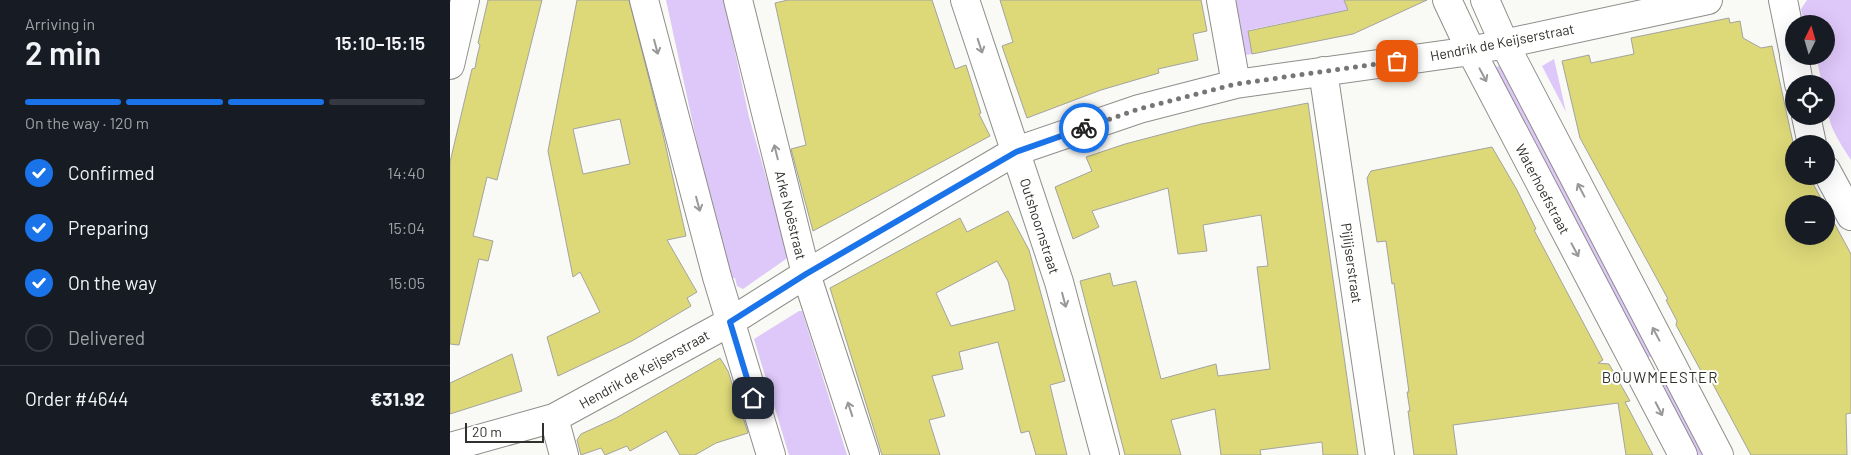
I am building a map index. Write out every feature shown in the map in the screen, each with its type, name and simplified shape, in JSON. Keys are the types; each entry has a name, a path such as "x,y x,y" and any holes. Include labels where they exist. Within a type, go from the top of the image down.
{"street":[{"path":"450,65 466,0"},
{"path":"644,0 730,322 771,455"},
{"name":"Arke Noëstraat","path":"738,0 806,274 865,455"},
{"name":"Outshoornstraat","path":"965,0 1059,282 1105,455"},
{"path":"1222,0 1236,84"},
{"name":"Waterhoefstraat","path":"1447,0 1471,50 1683,455"},
{"path":"1486,0 1504,43 1719,455"},
{"name":"Hendrik de Keijserstraat","path":"450,447 554,418 730,322 806,274 1016,152 1139,109 1236,84 1471,50 1708,0"},
{"path":"1784,0 1787,15"},
{"name":"Pijlijserstraat","path":"1323,71 1380,455"},
{"path":"1834,185 1851,216"},
{"path":"1643,378 1671,364"},
{"path":"554,418 564,455"}],"shaded area":[{"path":"666,0 724,0 749,117 788,255 786,259 743,289 737,286 735,278 732,278 713,216"},
{"path":"1233,0 1344,0 1348,10 1248,30 1252,54 1245,55"},
{"path":"1807,0 1851,0 1851,160 1831,125 1835,125 1835,75 1820,75 1818,65 1835,65 1835,15 1802,15 1801,9"},
{"path":"1554,59 1566,112 1542,66"},
{"path":"1505,65 1654,355 1645,359 1491,68"},
{"path":"799,311 802,311 847,455 789,455 754,339"},
{"path":"1668,379 1711,455 1693,455 1658,384"}],"building":[{"path":"488,0 542,0 497,180 487,177 473,236 493,241 488,261 479,259 459,345 450,344 450,162 472,69 475,68 480,45 478,43"},
{"path":"577,0 629,0 662,130 686,236 667,240 697,292 687,298 691,306 632,341 558,376 547,337 600,312 580,272 573,277 548,151","holes":["620,119 630,164 583,174 573,129"]},
{"path":"788,0 932,0 955,69 966,65 981,113 979,114 990,136 813,231 791,149 806,145 775,3"},
{"path":"1000,0 1201,0 1207,31 1193,34 1198,60 1158,69 1159,73 1101,90 1027,118 1002,46 1013,42"},
{"path":"1344,0 1427,0 1353,34 1252,54 1248,31 1348,10"},
{"path":"1729,18 1730,23 1740,21 1743,38 1761,48 1772,46 1785,106 1785,125 1789,125 1791,135 1785,135 1785,185 1814,185 1819,195 1785,195 1785,245 1835,245 1835,225 1851,254 1851,413 1846,414 1847,455 1751,455 1708,375 1713,372 1701,371 1676,325 1677,321 1666,300 1668,299 1580,138 1562,61 1589,55 1591,63 1634,54 1631,38"},
{"path":"1308,103 1358,455 1323,455 1322,442 1260,450 1261,455 1221,455 1215,409 1171,420 1181,455 1125,455 1080,281 1110,273 1113,286 1136,281 1161,379 1216,364 1218,376 1270,369 1257,267 1268,266 1261,215 1203,225 1207,251 1178,254 1168,188 1092,211 1099,227 1073,239 1055,187 1092,171 1086,157 1125,144 1201,124"},
{"path":"1492,147 1517,190 1536,229 1534,230 1603,360 1598,363 1609,364 1630,401 1625,402 1653,455 1626,455 1618,403 1453,425 1457,455 1414,455 1408,411 1410,411 1407,392 1409,392 1394,283 1392,284 1386,241 1377,242 1367,178 1371,171"},
{"path":"1008,211 1029,250 1065,381 1050,385 1067,455 1036,455 1029,431 1021,433 998,342 959,352 963,369 932,376 945,416 929,420 940,455 882,455 830,288 960,218 967,232","holes":["997,261 1008,281 1015,310 951,326 936,293"]},
{"path":"512,354 522,391 450,414 450,383"},
{"path":"720,358 728,371 748,433 716,443 695,455 680,455 666,431 630,451 627,446 605,455 601,448 581,455 577,440 581,434 616,418"}],"way so far":[{"path":"1084,128 1139,109 1236,84 1397,61"}],"district":[{"name":"BOUWMEESTER","path":"1660,377"}],"route":[{"path":"753,398 730,322 806,274 1016,152 1084,128"}]}
